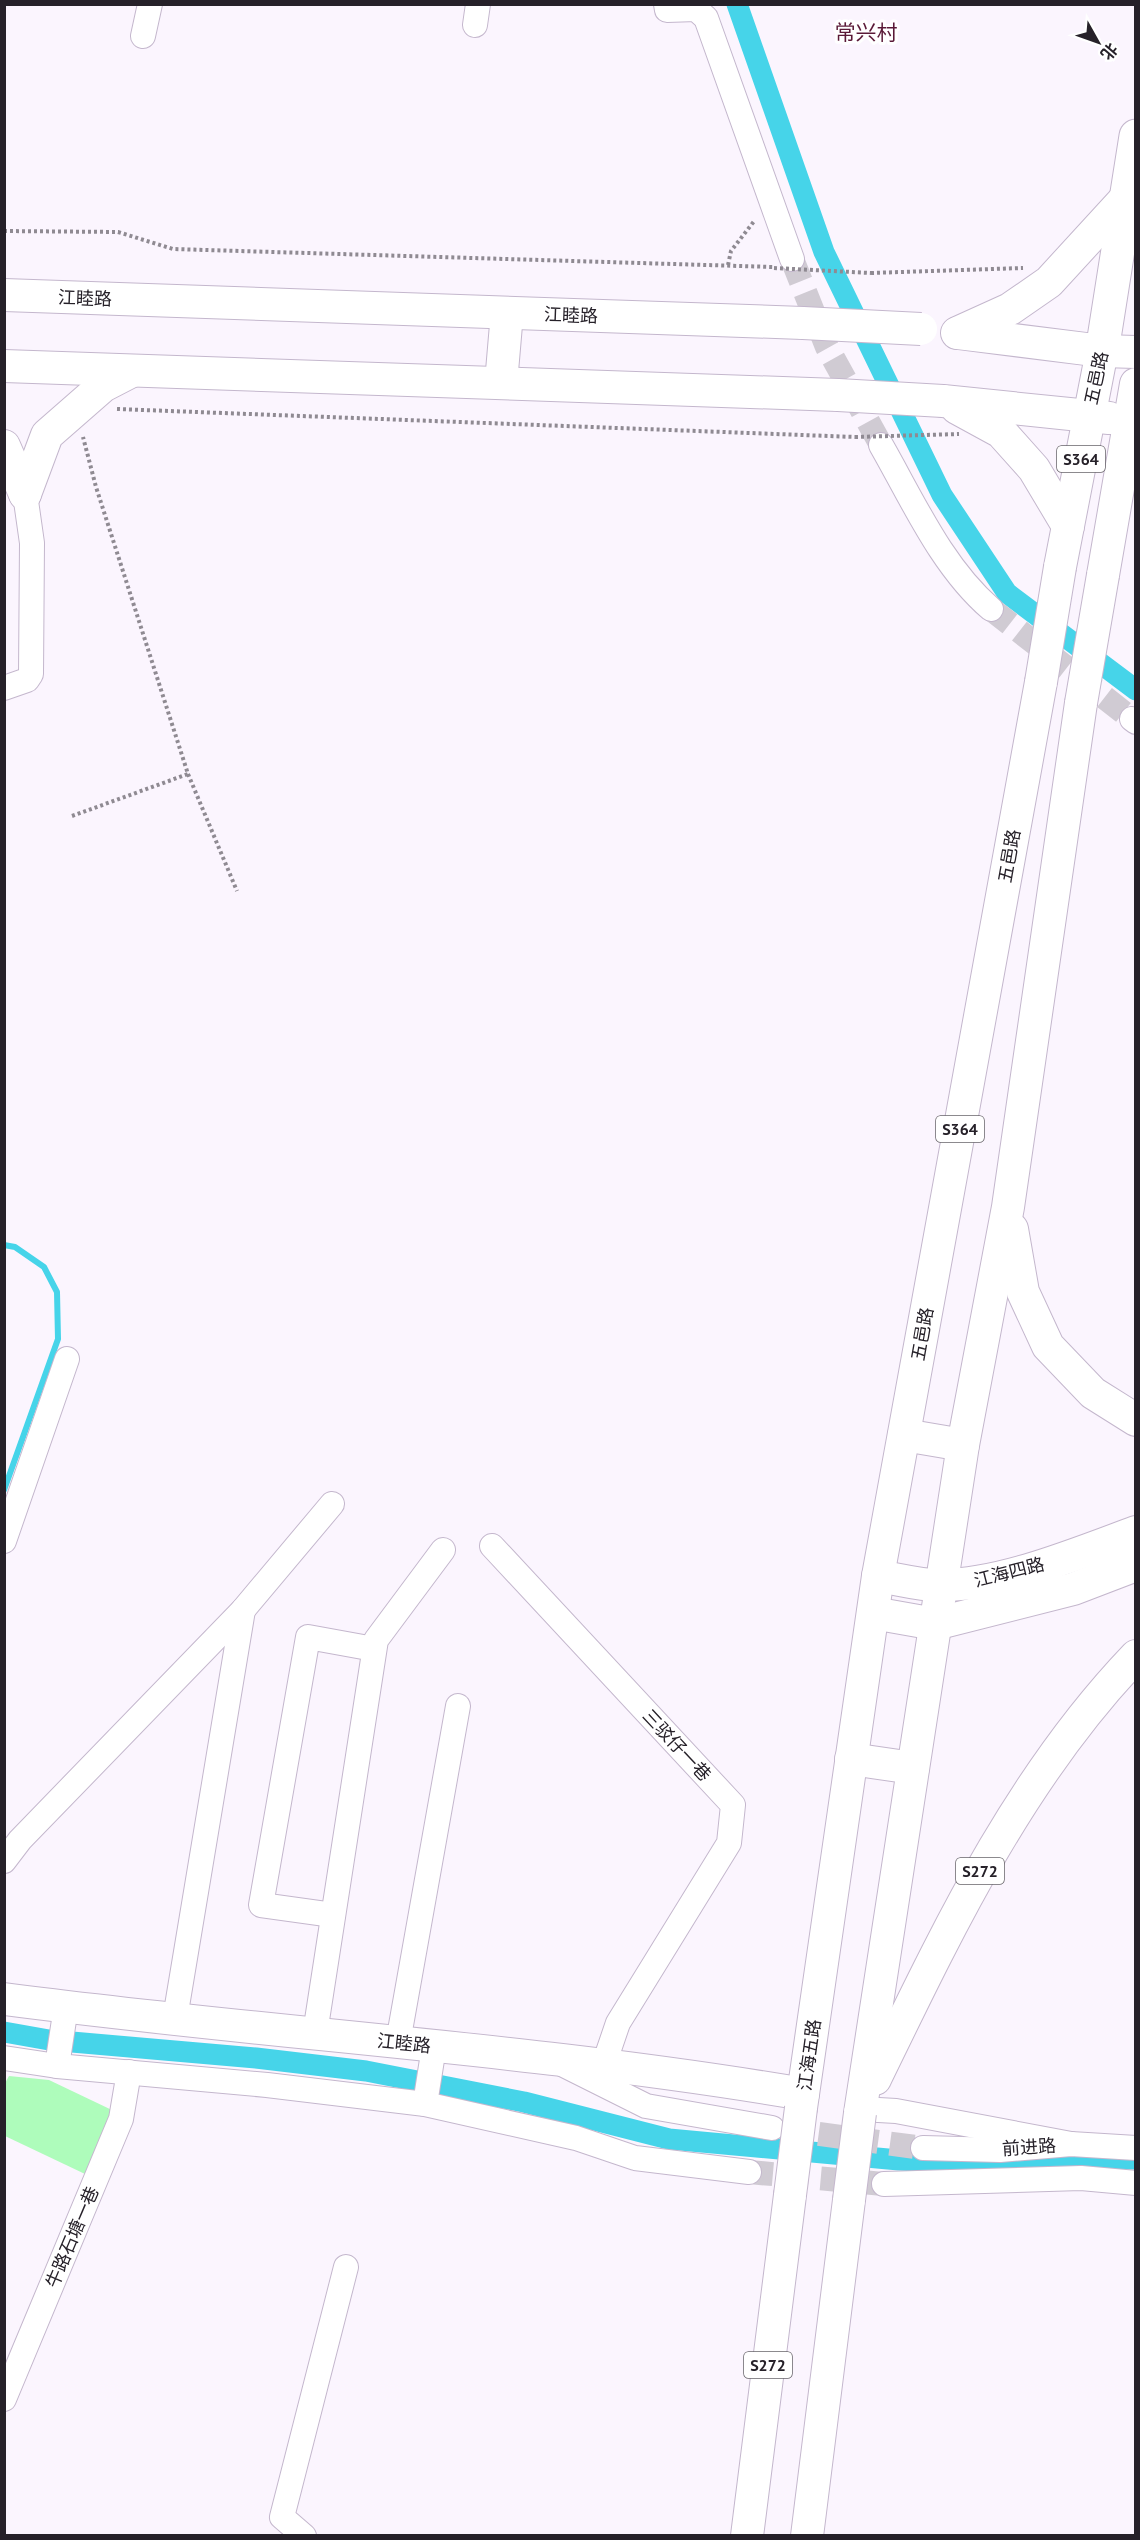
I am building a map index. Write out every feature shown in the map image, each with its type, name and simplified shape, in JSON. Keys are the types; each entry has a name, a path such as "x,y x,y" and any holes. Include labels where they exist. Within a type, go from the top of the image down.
{"highway":[{"name":"五邑路","path":"1102,351 1135,147"}],"main road":[{"path":"957,333 1010,309 1049,282 1126,198"},
{"name":"江睦路","path":"4,295 803,323 921,329 1102,351 1136,352"},
{"path":"501,383 507,312"},
{"name":"五邑路","path":"878,1576 1060,567 1102,351"},
{"path":"4,366 838,395 943,401 1129,420"},
{"path":"25,494 47,435 103,386 132,370"},
{"name":"S364","path":"941,1586 963,1445 1008,1208 1081,704 1136,384"},
{"path":"943,401 1001,432 1034,469 1068,526"},
{"path":"4,446 25,494"},
{"path":"1008,1208 1023,1292 1048,1346 1094,1393 1136,1420"},
{"path":"904,1435 963,1445"},
{"name":"江海四路","path":"878,1576 941,1586 982,1581 1068,1557 1136,1532"},
{"path":"1068,1557 1074,1589"},
{"name":"江海四路","path":"935,1624 1074,1589 1136,1565"},
{"name":"江海五路","path":"747,2535 802,2101 878,1576"},
{"name":"S272","path":"807,2535 860,2111 941,1586"},
{"path":"873,1613 935,1624"},
{"name":"S272","path":"860,2111 948,1927 1007,1825 1065,1737 1136,1656"},
{"path":"852,1759 913,1768"},
{"name":"江睦路","path":"4,1999 434,2047 547,2056 604,2064 802,2101"}],"street":[{"path":"143,36 150,4"},
{"path":"666,4 667,10 696,9 706,18 772,207 783,263"},
{"path":"881,445 934,538 972,593 991,609"},
{"path":"4,688 27,680 32,674 32,543 25,494"},
{"path":"4,1540 67,1359"},
{"path":"4,1861 20,1840 243,1610 332,1504"},
{"name":"三驳仔一巷","path":"492,1546 733,1805 729,1843 618,2023 604,2064"},
{"path":"315,2033 376,1640 443,1550"},
{"path":"174,2019 243,1610"},
{"path":"333,1915 261,1905 308,1637 374,1649"},
{"path":"398,2042 458,1706"},
{"path":"57,2065 66,2007"},
{"path":"426,2104 434,2047"},
{"path":"547,2056 646,2106 772,2128"},
{"path":"4,2058 426,2104 576,2138 635,2158 749,2172"},
{"name":"牛路石塘一巷","path":"4,2399 121,2119 129,2072"},
{"path":"860,2111 896,2111 1071,2144"},
{"name":"前进路","path":"922,2148 1000,2150 1071,2144 1136,2148"},
{"path":"884,2184 1081,2178 1136,2183"},
{"path":"304,2535 282,2517 346,2267"}],"path":[{"path":"728,265 731,251 744,231 772,207"},
{"path":"4,231 118,232 172,249 728,265 783,263 871,273 1062,267"},
{"path":"112,408 855,437 959,434"},
{"path":"76,410 96,487 188,774 237,891"},
{"path":"72,816 188,774"}],"green space":[{"path":"9,2076 49,2080 114,2111 85,2174 5,2136 4,2085"}],"waterway":[{"path":"737,4 824,252 942,495 1007,593 1136,690"},
{"path":"4,1245 15,1247 44,1267 57,1292 58,1339 4,1490"},
{"path":"4,2032 49,2040 256,2058 366,2071 524,2102 669,2139 899,2160 999,2166 1068,2159 1136,2159"}],"tunnel":[{"path":"792,259 827,347 881,445"},
{"path":"991,609 1132,719"},
{"path":"783,2129 923,2148"},
{"path":"749,2172 884,2184"}],"district":[{"name":"常兴村","path":"866,32"}]}
